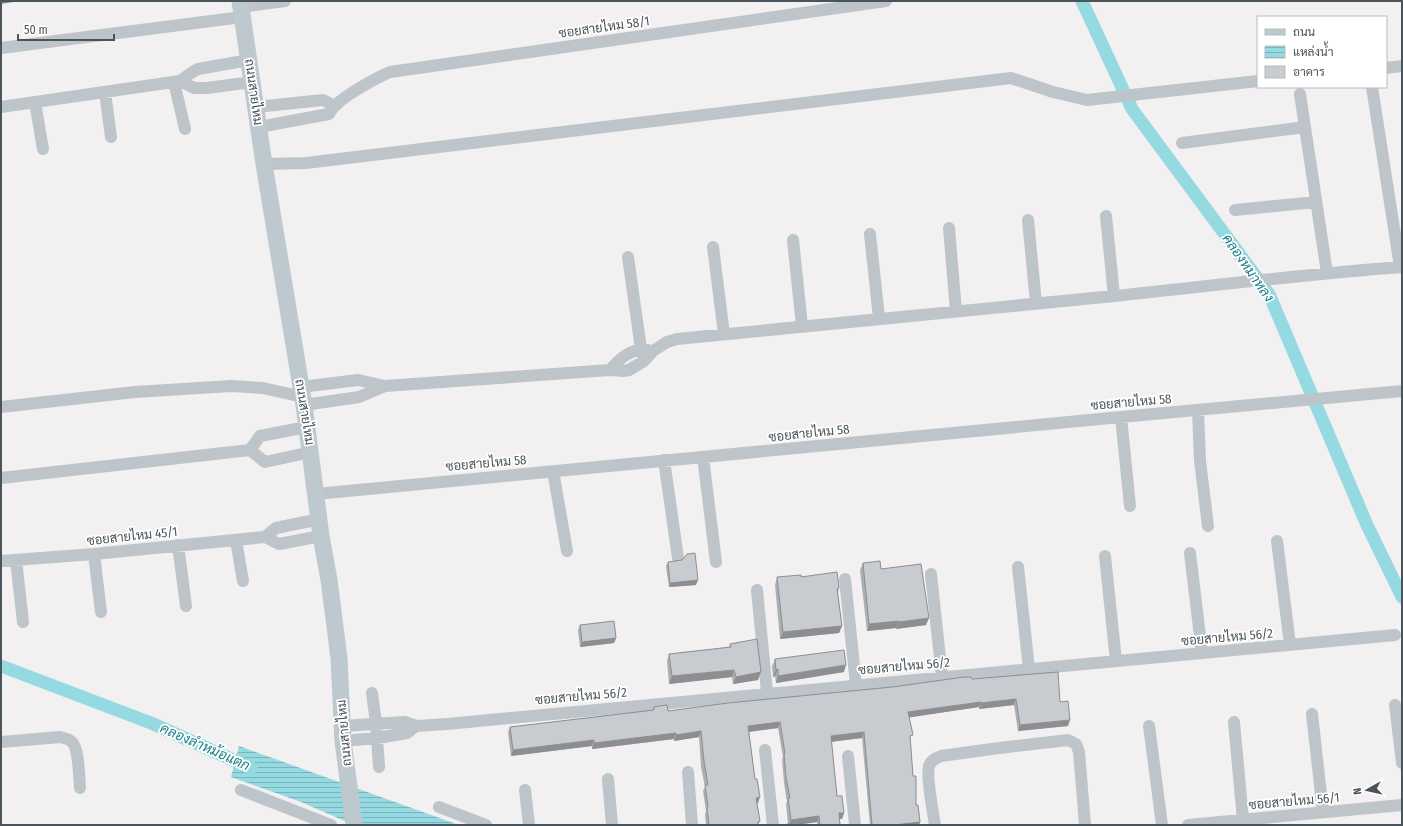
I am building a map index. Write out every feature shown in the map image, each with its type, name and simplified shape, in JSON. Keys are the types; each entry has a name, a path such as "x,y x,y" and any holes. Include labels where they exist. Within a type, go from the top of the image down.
{"main road":[{"name":"ถนนสายไหม","path":"241,8 264,164 303,396 320,528 329,580 339,658 342,733 354,825"}],"street":[{"path":"1,48 285,1"},
{"name":"ซอยสายไหม 58/1","path":"259,127 329,114 335,106 375,79 390,72 886,1"},
{"path":"1,107 177,82 198,69 249,60"},
{"path":"1387,68 1402,66"},
{"path":"264,164 306,163 1011,78 1053,92 1086,100 1257,81"},
{"path":"177,82 194,88 207,88 252,82"},
{"path":"177,82 186,129"},
{"path":"610,370 624,355 647,350 672,340 879,318 1114,296 1283,277 1401,267 1372,88"},
{"path":"104,92 111,137"},
{"path":"1300,94 1327,273"},
{"path":"256,107 323,100 335,106"},
{"path":"35,102 43,149"},
{"path":"1182,143 1305,127"},
{"path":"1235,210 1316,202"},
{"path":"1106,216 1114,296"},
{"path":"1028,220 1036,303"},
{"path":"949,228 956,311"},
{"path":"870,234 879,318"},
{"path":"793,240 802,326"},
{"path":"713,247 724,334"},
{"path":"303,396 358,380 385,386 610,370 629,370 644,361 647,350 628,257"},
{"path":"1,407 135,392 231,386 264,388 303,396 358,397 385,386"},
{"name":"ซอยสายไหม 58","path":"316,494 1402,391"},
{"path":"1198,410 1200,461 1208,526"},
{"path":"1121,417 1130,506"},
{"path":"250,450 260,436 307,427"},
{"path":"1,478 250,450 265,462 311,452"},
{"path":"703,457 716,562"},
{"path":"664,460 678,558"},
{"path":"552,471 567,551"},
{"name":"ซอยสายไหม 45/1","path":"1,561 94,554 265,537 276,528 320,528"},
{"name":"ซอยสายไหม 45/1","path":"265,537 278,544 320,528"},
{"path":"236,540 243,581"},
{"path":"1277,541 1290,645"},
{"path":"178,545 186,606"},
{"path":"1190,553 1202,653"},
{"path":"94,554 101,612"},
{"path":"1105,556 1116,661"},
{"path":"16,560 23,622"},
{"path":"1018,567 1029,669"},
{"path":"930,574 942,677"},
{"path":"845,579 856,685"},
{"path":"757,590 768,693"},
{"name":"ซอยสายไหม 56/2","path":"342,733 376,723 405,722 416,726 1395,635"},
{"path":"372,693 379,767"},
{"path":"1395,705 1402,763"},
{"path":"1312,714 1323,812"},
{"path":"1234,722 1243,820"},
{"name":"ซอยสายไหม 56/2","path":"342,733 377,738 406,733 416,726"},
{"path":"1149,726 1162,825"},
{"path":"1,742 60,737 67,738 73,742 76,750 80,788"},
{"path":"935,825 929,779 929,766 932,760 941,756 1068,740 1076,744 1079,752 1085,825"},
{"path":"765,750 773,825"},
{"path":"848,756 855,825"},
{"path":"688,772 692,825"},
{"path":"608,779 612,825"},
{"path":"241,790 331,825"},
{"path":"525,790 529,825"},
{"name":"ซอยสายไหม 56/1","path":"1188,825 1402,805"},
{"path":"439,807 486,825"}],"water":[{"path":"239,746 459,825 354,825 301,802 231,777"}],"building":[{"path":"695,553 698,580 670,583 668,562 682,560 687,554"},
{"path":"880,561 881,569 921,564 929,618 869,624 863,563"},
{"path":"837,572 839,588 837,589 842,626 783,632 777,577 801,575 801,577"},
{"path":"614,621 616,638 582,642 580,625"},
{"path":"757,639 761,672 736,677 734,670 672,676 669,654 731,647 730,644"},
{"path":"844,650 846,665 778,676 778,669 776,670 775,659"},
{"path":"1058,672 1060,702 1068,701 1070,720 1020,725 1016,699 981,702 908,712 913,735 910,736 913,776 916,776 916,805 918,805 920,822 894,825 872,825 864,732 831,736 837,796 842,796 844,813 839,813 840,825 820,825 819,816 791,820 785,753 780,722 748,726 755,779 757,779 760,797 756,798 760,821 758,822 758,825 709,825 705,785 708,785 701,731 594,743 594,740 513,750 510,727 654,710 654,707 667,705 668,711 728,703 892,687 964,677 971,677 972,679"},
{"path":"797,823 797,825 781,825"}],"waterway":[{"name":"คลองหมาหลง","path":"1082,1 1132,109 1269,294 1367,525 1402,597"},
{"name":"คลองลำหม้อแตก","path":"1,666 151,723 251,768"}]}
